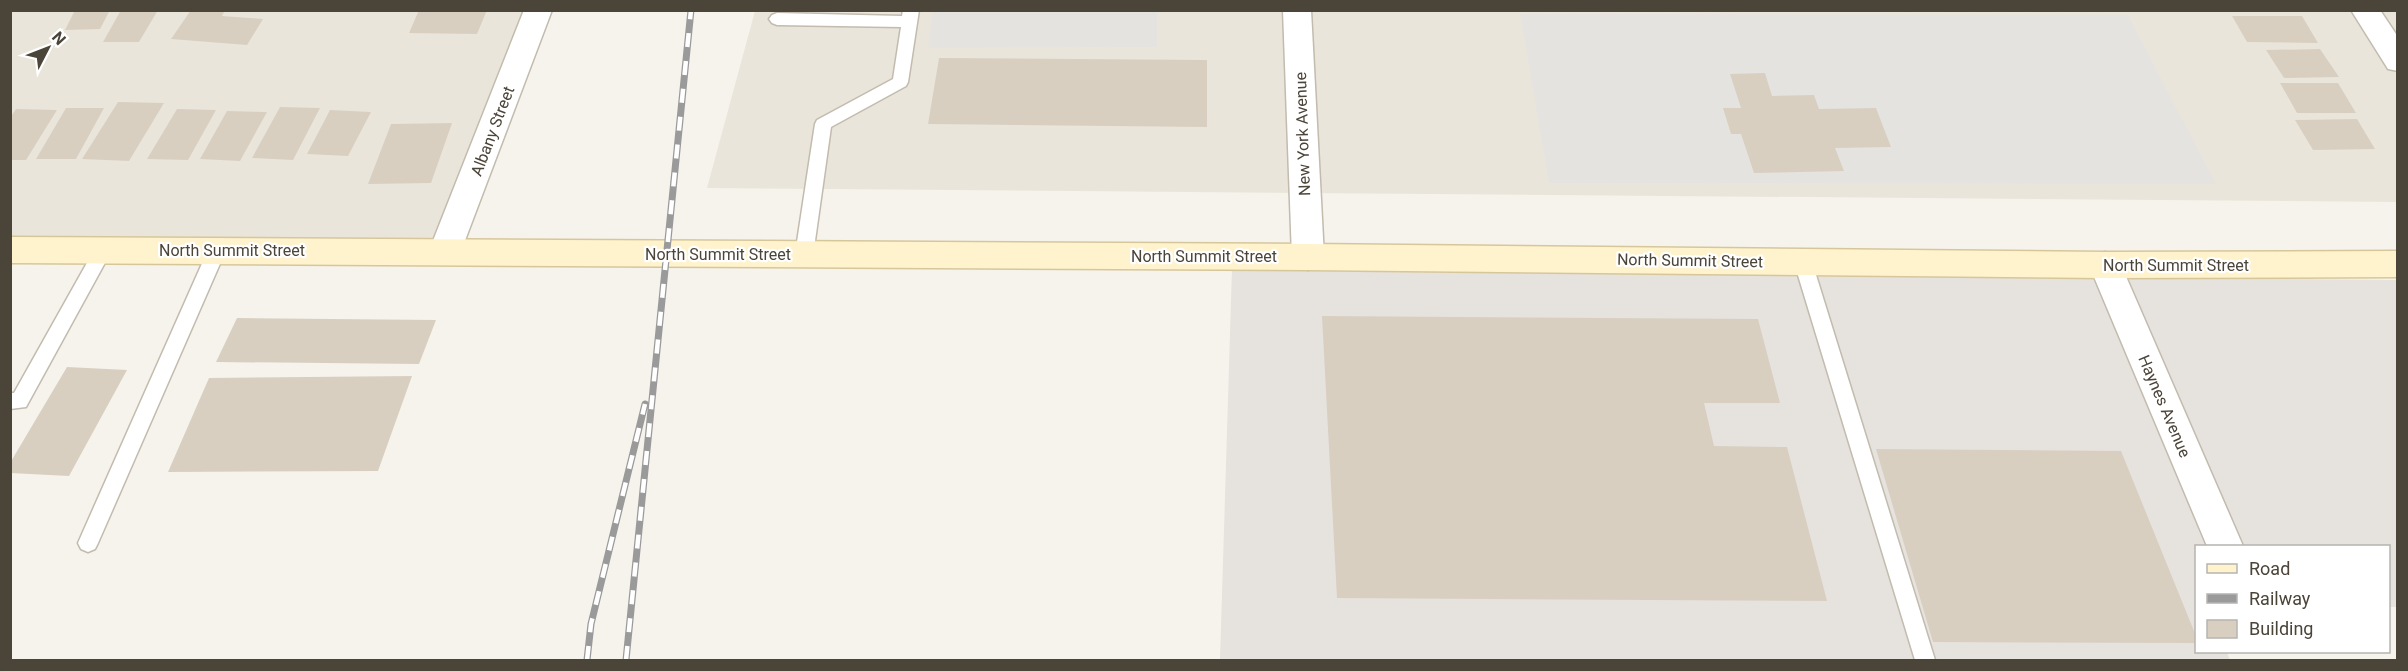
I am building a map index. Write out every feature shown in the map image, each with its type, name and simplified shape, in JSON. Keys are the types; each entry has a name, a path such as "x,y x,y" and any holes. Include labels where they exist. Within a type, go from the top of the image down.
{"main road":[{"name":"North Summit Street","path":"10,250 1308,256 2105,265 2397,264"}],"street":[{"name":"Albany Street","path":"445,251 538,10"},
{"name":"New York Avenue","path":"1296,10 1308,256"},
{"path":"2365,10 2397,61"},
{"name":"Haynes Avenue","path":"2105,265 2225,545"}],"lane":[{"path":"777,20 910,16 900,82 823,124 804,255"},
{"path":"13,406 103,250"},
{"path":"88,543 217,250"},
{"path":"1803,262 1925,660"}],"shaded area":[{"path":"11,11 538,11 445,251 11,250"},
{"path":"755,11 2397,11 2397,202 707,188"},
{"path":"933,11 1157,11 1157,47 928,48"},
{"path":"1520,14 2128,15 2216,184 1549,183"},
{"path":"1232,269 2397,280 2397,607 2390,607 2390,545 2195,545 2195,653 2227,653 2230,660 1220,660"}],"building":[{"path":"75,10 110,10 100,29 65,30"},
{"path":"121,10 158,10 139,42 103,42"},
{"path":"191,10 225,10 222,16 263,19 247,45 171,39"},
{"path":"419,10 487,10 477,34 409,33"},
{"path":"2232,16 2302,16 2318,43 2247,42"},
{"path":"2320,49 2339,77 2284,78 2266,50"},
{"path":"939,58 1207,60 1207,127 928,124"},
{"path":"1765,73 1772,96 1814,95 1819,109 1876,108 1891,147 1835,148 1844,171 1754,173 1741,134 1731,134 1723,108 1741,108 1730,74"},
{"path":"2280,83 2338,83 2356,113 2297,113"},
{"path":"118,102 164,103 129,161 82,159"},
{"path":"280,107 320,108 293,160 252,158"},
{"path":"66,108 104,108 76,159 36,159"},
{"path":"16,109 57,110 26,160 10,160 10,118"},
{"path":"177,109 216,110 188,160 147,159"},
{"path":"330,110 371,112 348,156 307,154"},
{"path":"227,111 267,112 240,161 200,159"},
{"path":"2357,119 2375,149 2313,150 2295,120"},
{"path":"452,123 431,183 368,184 391,124"},
{"path":"1322,316 1758,319 1780,403 1704,403 1714,446 1787,447 1827,601 1337,598"},
{"path":"237,318 436,320 419,364 216,362"},
{"path":"67,367 127,370 69,476 10,473 10,463"},
{"path":"412,376 378,471 168,472 209,378"},
{"path":"1876,449 2121,451 2195,634 2195,643 1933,642"}],"railway":[{"path":"626,660 691,10"},
{"path":"587,660 591,624 645,404"}]}
